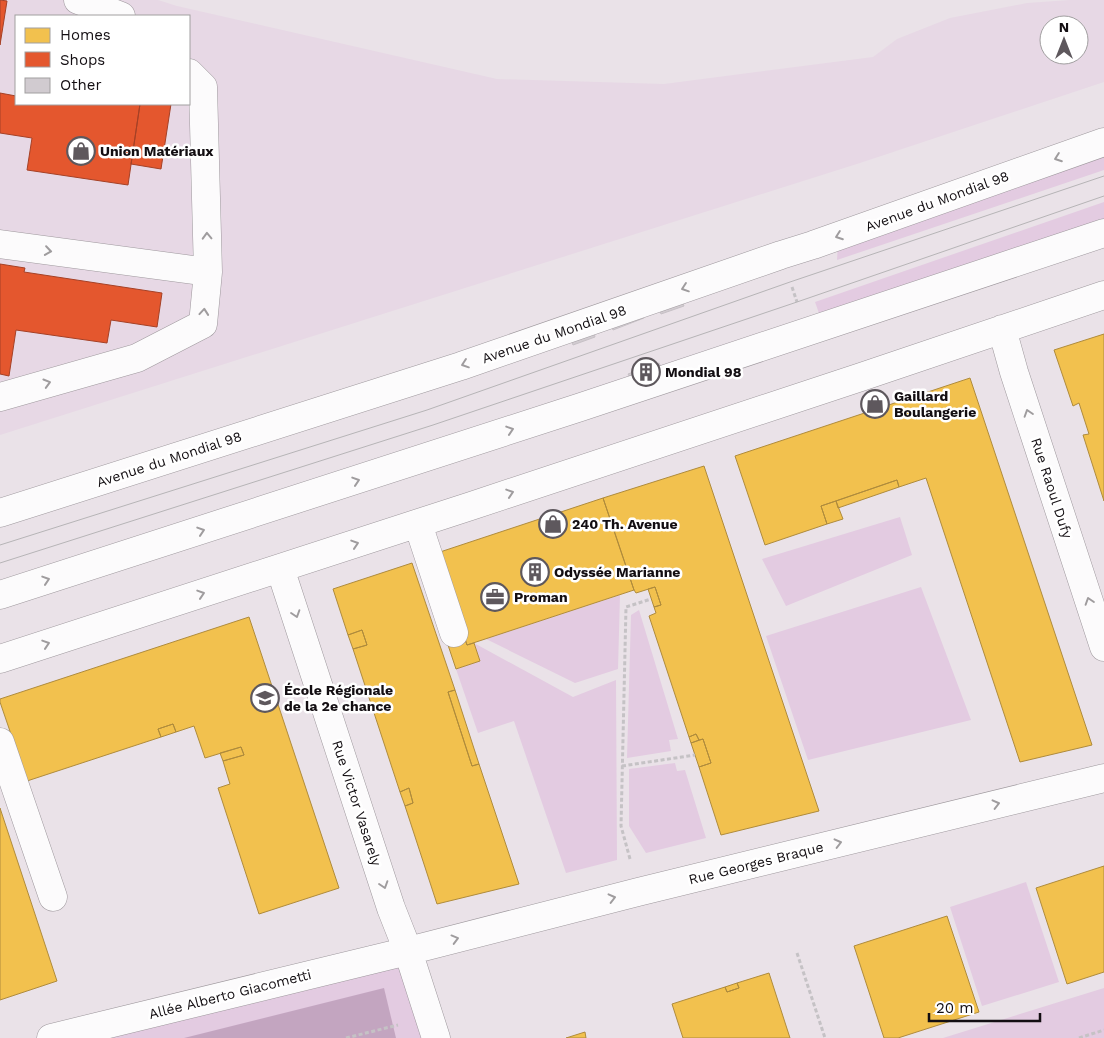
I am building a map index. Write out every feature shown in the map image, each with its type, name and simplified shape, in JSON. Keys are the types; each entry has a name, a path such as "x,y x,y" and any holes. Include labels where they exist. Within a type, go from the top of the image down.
{"street":[{"path":"78,0 118,15"},
{"path":"0,397 136,358 203,324 208,272 203,87 190,74"},
{"name":"Avenue du Mondial 98","path":"0,513 461,366 813,245 1104,142"},
{"path":"0,595 425,459 1104,233"},
{"path":"0,244 208,272"},
{"path":"0,659 418,524 1104,294"},
{"name":"Rue Raoul Dufy","path":"1002,329 1014,372 1104,647"},
{"path":"418,524 454,633"},
{"name":"Rue Victor Vasarely","path":"280,568 432,1028"},
{"path":"0,742 53,896"},
{"name":"Rue Georges Braque","path":"408,951 638,892 1104,778"},
{"name":"Allée Alberto Giacometti","path":"51,1038 408,951"}],"path":[{"path":"621,826 626,607 652,599"},
{"path":"622,766 694,754"},
{"path":"797,953 825,1038"},
{"path":"346,1038 432,1028"},
{"path":"1079,1038 1104,1030"}],"shaded area":[{"path":"0,0 158,0 177,6 497,79 664,84 873,57 897,39 950,18 1027,3 1104,0 1104,82 860,163 0,435"},
{"path":"1104,151 1104,170 837,260 838,244"},
{"path":"1104,202 1104,220 820,316 815,302"},
{"path":"900,517 912,555 786,606 762,559"},
{"path":"921,587 971,720 808,760 766,636"},
{"path":"620,595 618,669 575,683 486,639"},
{"path":"639,610 678,739 669,740 671,751 627,758 631,615"},
{"path":"474,643 573,697 616,680 617,860 566,873 514,721 478,733 456,669 480,661"},
{"path":"675,763 677,771 685,770 706,838 646,853 629,826 629,769"},
{"path":"1026,882 1059,982 982,1006 950,907"},
{"path":"401,964 424,1038 98,1038"},
{"path":"384,988 396,1038 184,1038"},
{"path":"1104,988 1104,1038 943,1038"}],"building: Homes":[{"path":"1104,334 1104,501 1083,435 1089,434 1079,403 1073,406 1054,350"},
{"path":"970,378 1092,745 1020,762 926,478 899,487 897,480 821,506 827,524 765,545 735,456"},
{"path":"704,466 819,811 721,835 699,767 711,763 703,739 699,740 696,734 689,737 649,616 656,613 654,607 661,605 655,587 636,593 634,590 603,498"},
{"path":"897,480 899,487 838,508 836,501"},
{"name":"Odyssée Marianne","path":"603,498 634,590 467,645 437,553"},
{"path":"836,501 843,519 827,524 821,506"},
{"path":"412,563 455,690 448,692 472,766 479,764 519,884 437,904 405,806 413,803 409,788 400,792 353,649 367,645 362,630 348,635 333,589"},
{"path":"655,587 661,605 654,607 648,589"},
{"path":"249,617 339,888 259,914 218,788 230,784 223,761 244,755 241,747 205,758 194,726 176,732 173,724 158,729 161,737 27,781 0,702 0,699"},
{"path":"362,630 367,645 353,649 348,635"},
{"path":"462,630 467,645 474,643 480,661 456,669 445,636"},
{"path":"455,690 479,764 472,766 448,692"},
{"path":"173,724 176,732 161,737 158,729"},
{"path":"696,734 699,740 691,743 689,737"},
{"path":"703,739 711,763 699,767 691,743"},
{"path":"241,747 244,755 223,761 220,753"},
{"path":"409,788 413,803 405,806 400,792"},
{"path":"0,808 57,981 0,1000"},
{"path":"1104,866 1104,972 1067,984 1036,888"},
{"path":"947,916 979,1012 898,1038 884,1038 854,946"},
{"path":"769,973 790,1038 683,1038 672,1004 725,987 727,992 739,988 737,983"},
{"path":"737,983 739,988 727,992 725,987"},
{"path":"585,1032 586,1038 566,1038"}],"building: Shops":[{"path":"0,0 7,1 0,45"},
{"name":"Union Matériaux","path":"0,93 15,96 15,105 140,105 128,185 27,170 32,138 0,133"},
{"path":"140,105 171,105 161,169 131,164"},
{"path":"0,264 25,268 24,272 162,293 157,327 111,320 107,343 16,330 9,376 0,374"}],"building: Other":[{"path":"681,298 684,306 661,314 658,306"},
{"path":"640,311 644,318 613,330 609,322"},
{"path":"593,328 595,337 573,345 569,336"},
{"name":"Mondial 98","path":"659,363 663,371 632,382 628,374"}],"tram line":[{"path":"0,545 427,410 790,282 1104,176"},
{"path":"0,563 433,425 1104,196"}],"place":[{"name":"Union Matériaux","path":"81,151"},
{"name":"Mondial 98","path":"646,372"},
{"name":"Gaillard Boulangerie","path":"875,404"},
{"name":"240 Th. Avenue","path":"553,524"},
{"name":"Odyssée Marianne","path":"535,572"},
{"name":"Proman","path":"495,597"},
{"name":"École Régionale de la 2e chance","path":"265,698"}]}
